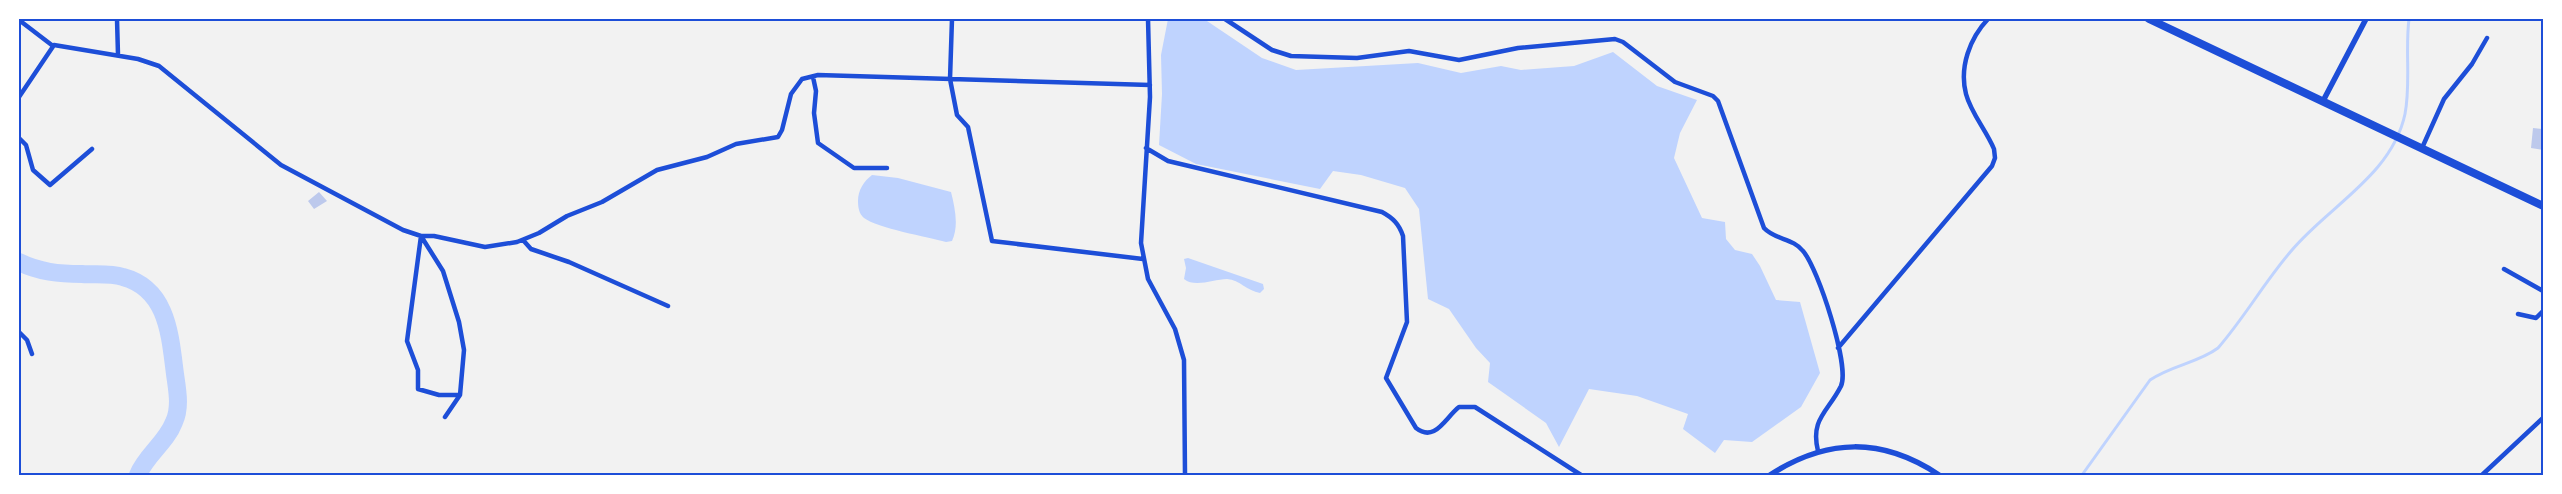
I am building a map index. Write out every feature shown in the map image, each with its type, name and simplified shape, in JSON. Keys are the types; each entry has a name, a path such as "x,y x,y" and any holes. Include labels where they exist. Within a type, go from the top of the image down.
{"highway":[{"path":"2149,19 2543,206"}],"street":[{"path":"117,19 118,55"},
{"path":"952,19 950,78 957,115 968,127 992,241 1143,259"},
{"path":"1148,19 1150,86 1142,212 1143,259 1148,279 1175,329 1184,360 1186,475"},
{"path":"1225,19 1272,50 1291,56 1357,58 1409,51 1459,60 1518,48 1615,39 1623,42 1675,82 1713,96 1718,101 1764,228 1776,237 1798,246 1804,252 1825,298 1833,323 1843,376 1842,384 1815,430 1818,451"},
{"path":"1838,348 1992,166 1995,158 1994,149 1966,94 1964,76 1966,57 1975,35 1988,19"},
{"path":"2323,101 2366,19"},
{"path":"19,20 53,46 118,55 159,66 281,165 403,230 421,236 434,236 485,247 523,240 539,234 567,216 602,202 657,170 707,157 736,144 778,137 782,130 791,94 802,79 813,76 950,78 1150,86"},
{"path":"2422,148 2444,99 2472,64 2487,38"},
{"path":"19,97 53,46"},
{"path":"813,76 816,91 814,113 818,143 854,168 887,168"},
{"path":"19,138 26,145 33,170 50,185 92,149"},
{"path":"1146,148 1168,161 1382,212 1392,218 1400,227 1403,236 1407,322 1386,378 1416,428 1422,433 1435,432 1459,407 1475,408 1581,475"},
{"path":"421,236 442,271 458,322 464,350 460,395 446,417"},
{"path":"421,236 407,341 418,370 418,389 439,395 460,395"},
{"path":"523,240 531,249 568,262 668,306"},
{"path":"2504,269 2543,291"},
{"path":"2518,314 2536,318 2543,311"},
{"path":"19,332 27,340 32,354"},
{"path":"2482,475 2543,418"},
{"path":"1770,475 1792,461 1818,451 1843,447 1873,448 1897,454 1925,466 1939,475"}],"water":[{"path":"1168,19 1204,19 1262,58 1296,70 1418,63 1461,73 1501,66 1521,70 1574,66 1613,52 1657,86 1697,100 1680,133 1674,158 1702,218 1725,222 1726,239 1735,250 1752,254 1760,266 1776,300 1800,302 1820,373 1801,407 1752,442 1724,440 1715,453 1683,429 1688,414 1637,396 1589,389 1559,447 1546,423 1488,382 1490,363 1476,348 1449,309 1428,299 1419,209 1405,188 1361,175 1333,171 1320,189 1196,164 1159,145 1162,94 1161,55"},
{"path":"872,175 898,178 951,192 956,223 952,241 946,242 903,232 864,218 859,210 858,197 862,186"},
{"path":"1188,258 1263,284 1264,289 1260,293 1255,292 1236,281 1227,279 1199,283 1188,282 1184,279 1186,268 1184,259"}],"building":[{"path":"2533,128 2543,129 2543,150 2531,148"},
{"path":"319,192 327,201 314,209 308,201"}],"waterway":[{"path":"2082,475 2150,380 2218,348 2292,250 2358,188 2387,155 2398,136 2407,102 2409,19"},
{"path":"19,262 49,272 123,277 138,283 158,303 164,316 171,344 178,404 176,416 170,429 138,475"}]}
